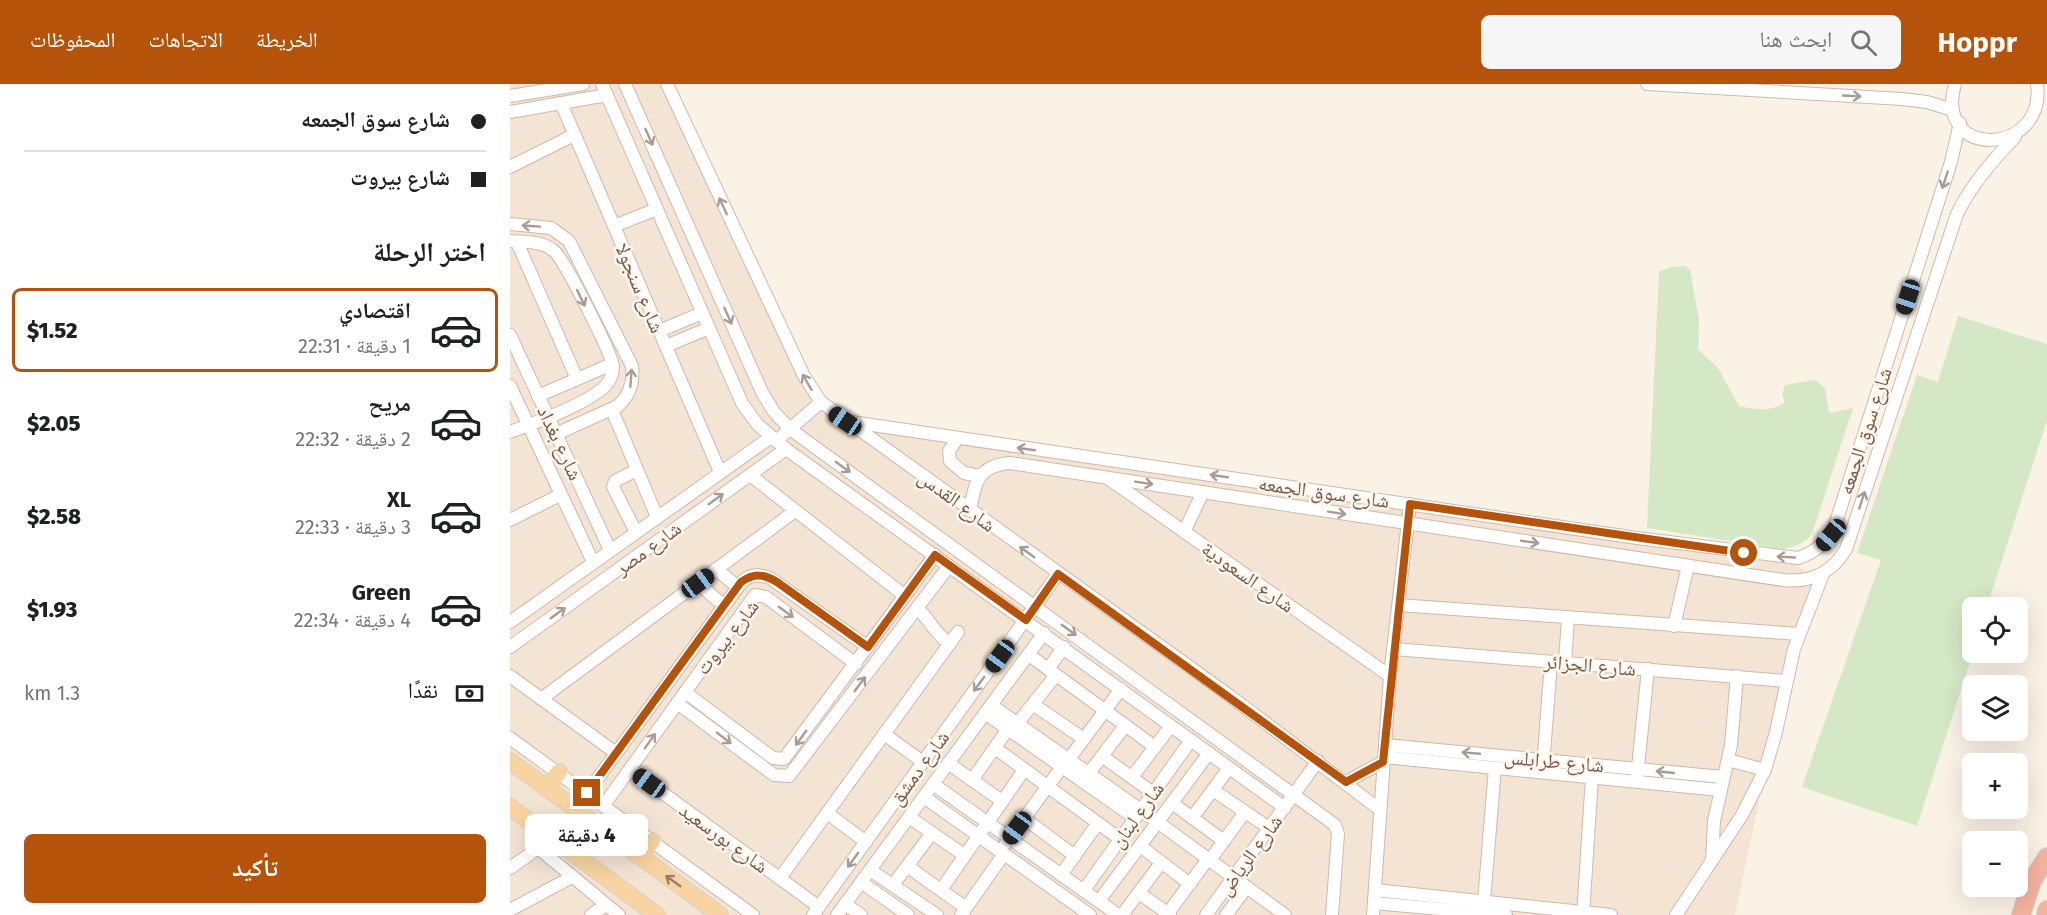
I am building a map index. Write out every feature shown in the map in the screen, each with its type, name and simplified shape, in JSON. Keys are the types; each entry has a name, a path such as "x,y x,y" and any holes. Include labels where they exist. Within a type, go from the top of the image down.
{"highway":[{"path":"2021,915 2032,881 2047,859"},
{"path":"2033,915 2047,859"},
{"path":"2046,915 2047,910"}],"main road":[{"path":"510,761 720,915"},
{"path":"546,788 559,772"},
{"path":"510,807 657,915"},
{"path":"560,843 582,814"},
{"path":"640,856 652,841"}],"street":[{"path":"510,96 583,84"},
{"name":"شارع القدس","path":"626,84 762,392 774,412 790,429 1036,605 1335,825 1338,831 1332,915"},
{"name":"شارع القدس","path":"667,84 804,376 821,402 1318,761 1379,809"},
{"path":"1647,84 1902,99 1953,110"},
{"path":"1955,84 1953,110 1960,123 1981,139 1998,141 2015,137"},
{"path":"2037,84 2042,114"},
{"path":"2043,84 2047,88"},
{"path":"510,112 561,103 605,90 742,403 757,424 786,449 1285,808"},
{"name":"شارع سنجولا","path":"561,103 720,472"},
{"name":"شارع سوق الجمعه","path":"980,476 986,470 1010,463 1794,582 1806,580 1822,574 1841,558 1850,540 1957,214 1964,199 1986,168 2015,137 2042,114"},
{"name":"شارع سوق الجمعه","path":"845,421 1637,538 1798,558 1811,554 1831,535 1951,162 1960,123"},
{"path":"511,165 574,135"},
{"path":"614,226 657,209"},
{"path":"510,224 551,228 569,241 632,366 633,375 629,392 624,400 612,410 556,435"},
{"path":"556,252 569,241"},
{"path":"510,432 598,393 611,378 612,364 562,259 556,252 539,244 514,242 577,379"},
{"path":"681,263 700,254"},
{"path":"659,331 702,313"},
{"path":"666,346 709,328"},
{"name":"شارع بغداد","path":"510,335 610,550"},
{"path":"538,396 612,364"},
{"name":"شارع بغداد","path":"510,386 593,562"},
{"path":"742,403 762,392"},
{"name":"شارع مصر","path":"510,622 720,472 790,429 821,402"},
{"path":"612,410 657,517"},
{"path":"957,439 949,451 951,461 964,473 980,476 974,488 970,511"},
{"name":"شارع مصر","path":"510,647 786,449"},
{"path":"636,532 613,487 615,481 637,470"},
{"path":"750,476 905,596"},
{"name":"شارع السعودية","path":"1106,478 1390,676"},
{"path":"1184,532 1203,492"},
{"path":"510,520 560,495"},
{"path":"1410,504 1390,676 1379,809 1374,909 1464,905"},
{"path":"541,699 795,511"},
{"path":"1633,557 1637,538"},
{"path":"685,692 773,758 780,760 787,757 935,555"},
{"path":"677,703 774,775 789,776 949,566"},
{"path":"1674,626 1688,566"},
{"path":"716,569 738,587"},
{"name":"شارع دمشق","path":"816,911 1058,574"},
{"path":"1676,915 1742,815 1765,770 1799,634 1822,574"},
{"name":"شارع بيروت","path":"587,793 738,587 747,578 755,575 770,578 868,647"},
{"path":"698,583 724,606"},
{"name":"شارع بيروت","path":"604,805 752,598 762,595 855,664"},
{"path":"1399,605 1799,634"},
{"path":"917,608 928,619 938,635 950,644"},
{"path":"1565,663 1568,617"},
{"path":"714,620 728,630"},
{"path":"780,878 958,632"},
{"name":"شارع دمشق","path":"837,915 1044,633"},
{"path":"972,780 994,748 1034,705 1064,647"},
{"name":"شارع الجزائر","path":"1394,649 1787,681"},
{"path":"1029,655 1155,747"},
{"path":"1543,766 1551,662"},
{"path":"680,666 695,677"},
{"path":"1638,775 1648,669"},
{"path":"510,676 619,750 638,759"},
{"path":"1712,859 1713,834 1720,790 1728,760 1737,676"},
{"path":"907,866 964,911 1009,838 1121,688"},
{"path":"1034,705 1083,739"},
{"path":"988,709 1138,814 1158,822 1247,887 1268,910 1285,915"},
{"path":"1089,773 1125,726"},
{"path":"1132,777 1171,726"},
{"name":"شارع لبنان","path":"1083,890 1153,793 1194,742 1207,732"},
{"path":"884,734 923,762"},
{"path":"510,738 753,915"},
{"path":"994,748 1120,839"},
{"name":"شارع لبنان","path":"1099,901 1209,753"},
{"path":"1346,782 1384,755"},
{"name":"شارع طرابلس","path":"1384,755 1439,757 1638,775 1720,790"},
{"path":"1102,756 1153,793"},
{"name":"شارع طرابلس","path":"1439,757 1495,768 1543,766 1592,777 1638,775 1723,777"},
{"path":"1728,760 1765,770"},
{"name":"شارع الرياض","path":"1206,915 1318,761"},
{"path":"948,763 1002,801"},
{"path":"1066,763 1089,773 1138,814"},
{"path":"1192,818 1229,768"},
{"path":"1484,910 1495,768"},
{"name":"شارع بورسعيد","path":"630,769 780,878 816,911"},
{"path":"940,890 1024,770"},
{"path":"1583,913 1592,777"},
{"path":"933,784 1120,915 1161,862"},
{"path":"1213,790 1269,828"},
{"path":"924,797 1090,915"},
{"path":"1172,803 1224,840"},
{"path":"1138,893 1169,914 1245,812"},
{"path":"827,813 866,842"},
{"path":"909,817 964,855"},
{"path":"1024,818 1075,856"},
{"path":"1043,882 1075,856 1098,823"},
{"path":"874,830 890,842"},
{"path":"510,868 522,861 537,847 546,832"},
{"path":"893,885 932,833"},
{"path":"1140,846 1190,884"},
{"path":"537,847 619,915"},
{"path":"870,870 936,915"},
{"path":"510,910 572,877"},
{"path":"861,882 908,915"},
{"path":"1226,915 1247,887"},
{"path":"1375,890 1464,905 1506,915"},
{"path":"845,904 861,915"},
{"path":"591,915 606,906"},
{"path":"1484,910 1611,915"}],"shaded area":[{"path":"510,84 666,84 803,383 856,425 1787,560 1819,579 1791,651 1735,915 510,915"}],"green space":[{"path":"1685,266 1690,270 1699,320 1698,349 1718,368 1739,406 1774,408 1785,402 1782,395 1785,385 1815,380 1825,388 1829,413 1853,408 1812,534 1795,546 1782,549 1647,528 1659,272 1671,267"},
{"path":"1958,316 2047,344 2047,420 1990,597 1962,597 1962,663 1970,663 1966,675 1962,675 1962,687 1917,826 1802,787 1881,560 1857,553 1917,375 1938,382"}],"route":[{"path":"587,793 741,582 755,575 763,575 777,582 868,647 935,555 1026,620 1058,574 1230,696 1346,782 1383,762 1390,676 1410,504 1744,553"}]}
